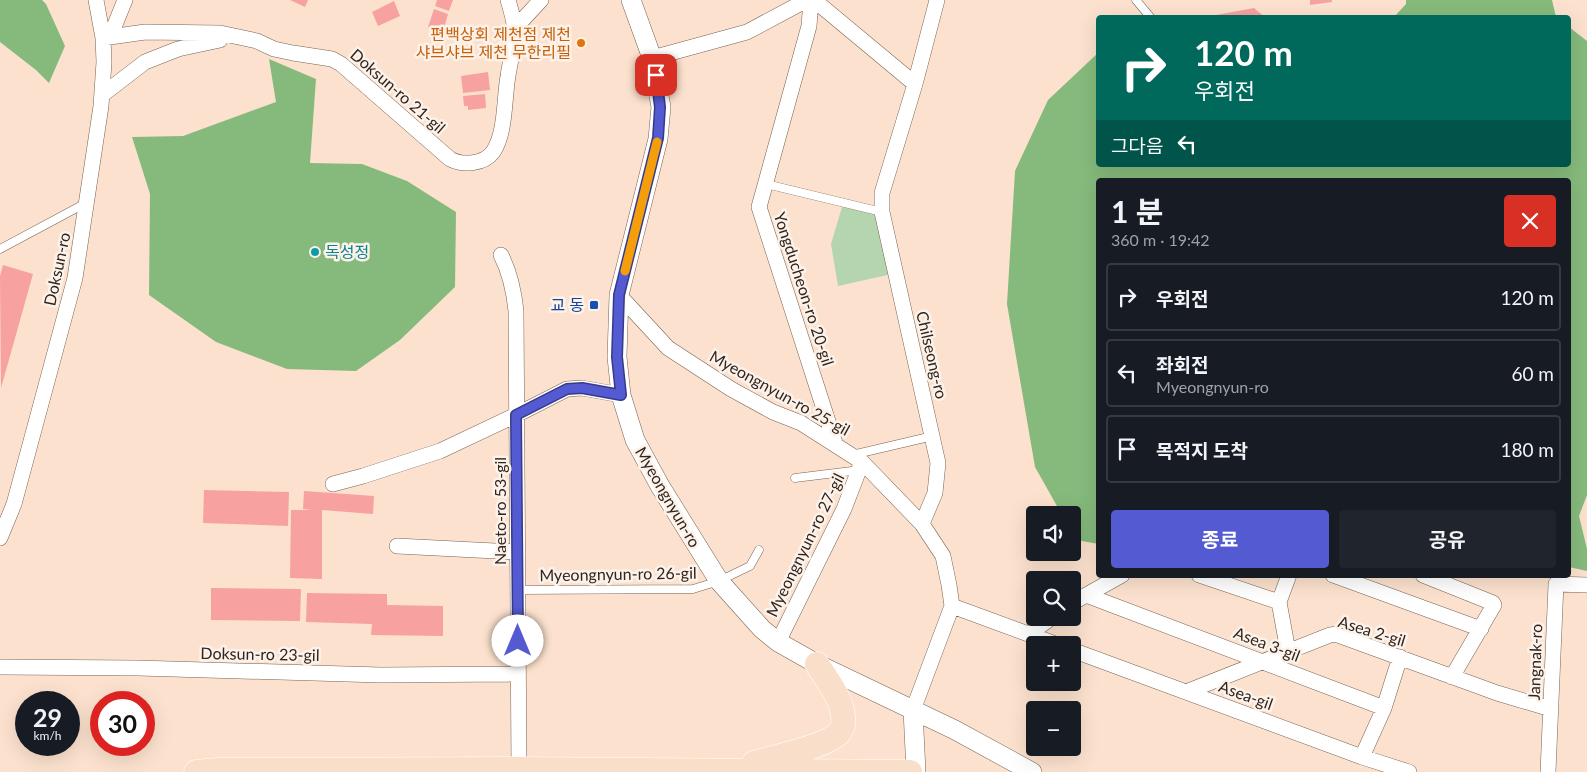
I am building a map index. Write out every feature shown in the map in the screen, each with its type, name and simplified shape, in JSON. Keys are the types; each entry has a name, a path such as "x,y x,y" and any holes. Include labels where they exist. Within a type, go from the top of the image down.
{"main road":[{"path":"726,770 822,743 840,732 844,716 839,700 817,664"},
{"path":"196,772 218,770 519,769 910,772"}],"street":[{"name":"Doksun-ro","path":"0,538 14,504 75,278 102,95 106,37 96,0"},
{"path":"106,37 125,0"},
{"path":"508,0 515,28"},
{"path":"515,28 541,0"},
{"name":"Myeongnyun-ro","path":"631,0 652,58 660,107 658,138 619,295 617,357 621,395 635,440 646,462 718,581 762,629 778,642 817,664 955,730 1032,772"},
{"path":"652,58 747,32 807,0"},
{"path":"813,0 916,84"},
{"name":"Yongducheon-ro 20-gil","path":"813,0 809,26 759,207 834,443"},
{"name":"Chilseong-ro","path":"922,524 935,493 938,463 882,212 882,193 916,84 937,0"},
{"name":"Doksun-ro 21-gil","path":"106,37 145,32 220,32 257,40 274,49 293,54 332,59 341,64 450,160 457,163 466,163 476,162 489,156 500,136 515,39 515,28"},
{"path":"102,95 146,62 178,49 218,41 233,34"},
{"name":"Naeto-ro 53-gil","path":"501,255 512,285 516,311 519,769"},
{"name":"Myeongnyun-ro 25-gil","path":"619,295 668,348 739,394 773,412 801,423 834,443 858,462 922,524"},
{"path":"333,484 432,454 567,389 582,388 621,395"},
{"name":"Myeongnyun-ro 27-gil","path":"778,642 844,509 858,462"},
{"path":"916,772 913,710 952,606 950,584 942,556 922,524"},
{"path":"397,546 517,552"},
{"path":"1081,598 1117,578"},
{"path":"1208,578 1279,602"},
{"path":"1288,578 1279,602 1288,651"},
{"path":"1341,578 1481,629"},
{"path":"1431,578 1488,599 1494,605 1452,677"},
{"name":"Jangnak-ro","path":"1548,772 1556,584 1587,585"},
{"name":"Asea 3-gil","path":"1086,595 1262,660 1384,708"},
{"path":"952,606 1034,636"},
{"path":"1029,634 1040,626"},
{"name":"Asea 2-gil","path":"1186,692 1262,660 1330,634 1335,634 1497,693 1551,709"},
{"name":"Asea-gil","path":"1081,653 1362,757 1408,772"},
{"path":"1362,757 1384,708 1400,657"},
{"name":"Doksun-ro 23-gil","path":"0,667 138,668 381,676 518,674"}],"lane":[{"path":"1136,0 1148,15"},
{"path":"766,184 882,212"},
{"path":"0,249 87,202"},
{"path":"795,478 858,462 933,436"},
{"path":"718,581 750,566 760,550"},
{"name":"Myeongnyun-ro 26-gil","path":"518,590 693,590 718,581"}],"green space":[{"path":"0,0 42,0 46,4 65,46 49,83 36,70 0,42"},
{"path":"1406,0 1552,0 1556,15 1396,15 1406,4"},
{"path":"1571,29 1587,41 1587,495 1579,516 1587,549 1587,571 1571,567 1571,178 1096,178 1096,543 1081,541 1081,506 1057,506 1035,467 1007,304 1015,171 1048,100 1096,55 1096,167 1571,167"},
{"path":"269,59 316,79 310,163 362,164 407,181 456,212 455,287 400,340 356,371 287,369 216,342 149,295 150,194 132,137 183,136 276,102"},
{"path":"842,207 876,213 892,274 838,286 831,244"}],"building":[{"path":"290,0 308,0 305,7"},
{"path":"437,0 453,0 449,11 435,6"},
{"path":"1310,0 1332,0 1332,2 1310,5"},
{"path":"394,1 400,16 378,26 372,12"},
{"path":"1254,8 1262,15 1216,15"},
{"path":"434,9 448,14 443,32 428,27"},
{"path":"488,72 490,90 463,93 461,76"},
{"path":"485,94 486,108 468,110 468,106 464,106 463,96"},
{"path":"3,265 33,274 1,388 0,276"},
{"path":"204,490 289,492 288,526 203,523"},
{"path":"304,491 374,496 373,514 322,510 322,579 290,578 291,510 312,510 303,509"},
{"path":"211,588 301,589 300,621 211,620"},
{"path":"307,593 387,594 387,605 443,606 443,636 371,635 372,624 306,622"}],"slow traffic":[{"path":"625,271 657,142"}],"place":[{"name":"편백상회 제천점 제천 샤브샤브 제천 무한리필","path":"581,43"},
{"name":"독성정","path":"315,252"},
{"name":"교 동","path":"594,305"}],"route":[{"path":"518,641 516,415 567,389 582,388 621,395 617,357 619,295 658,138 660,107 656,75"}]}
